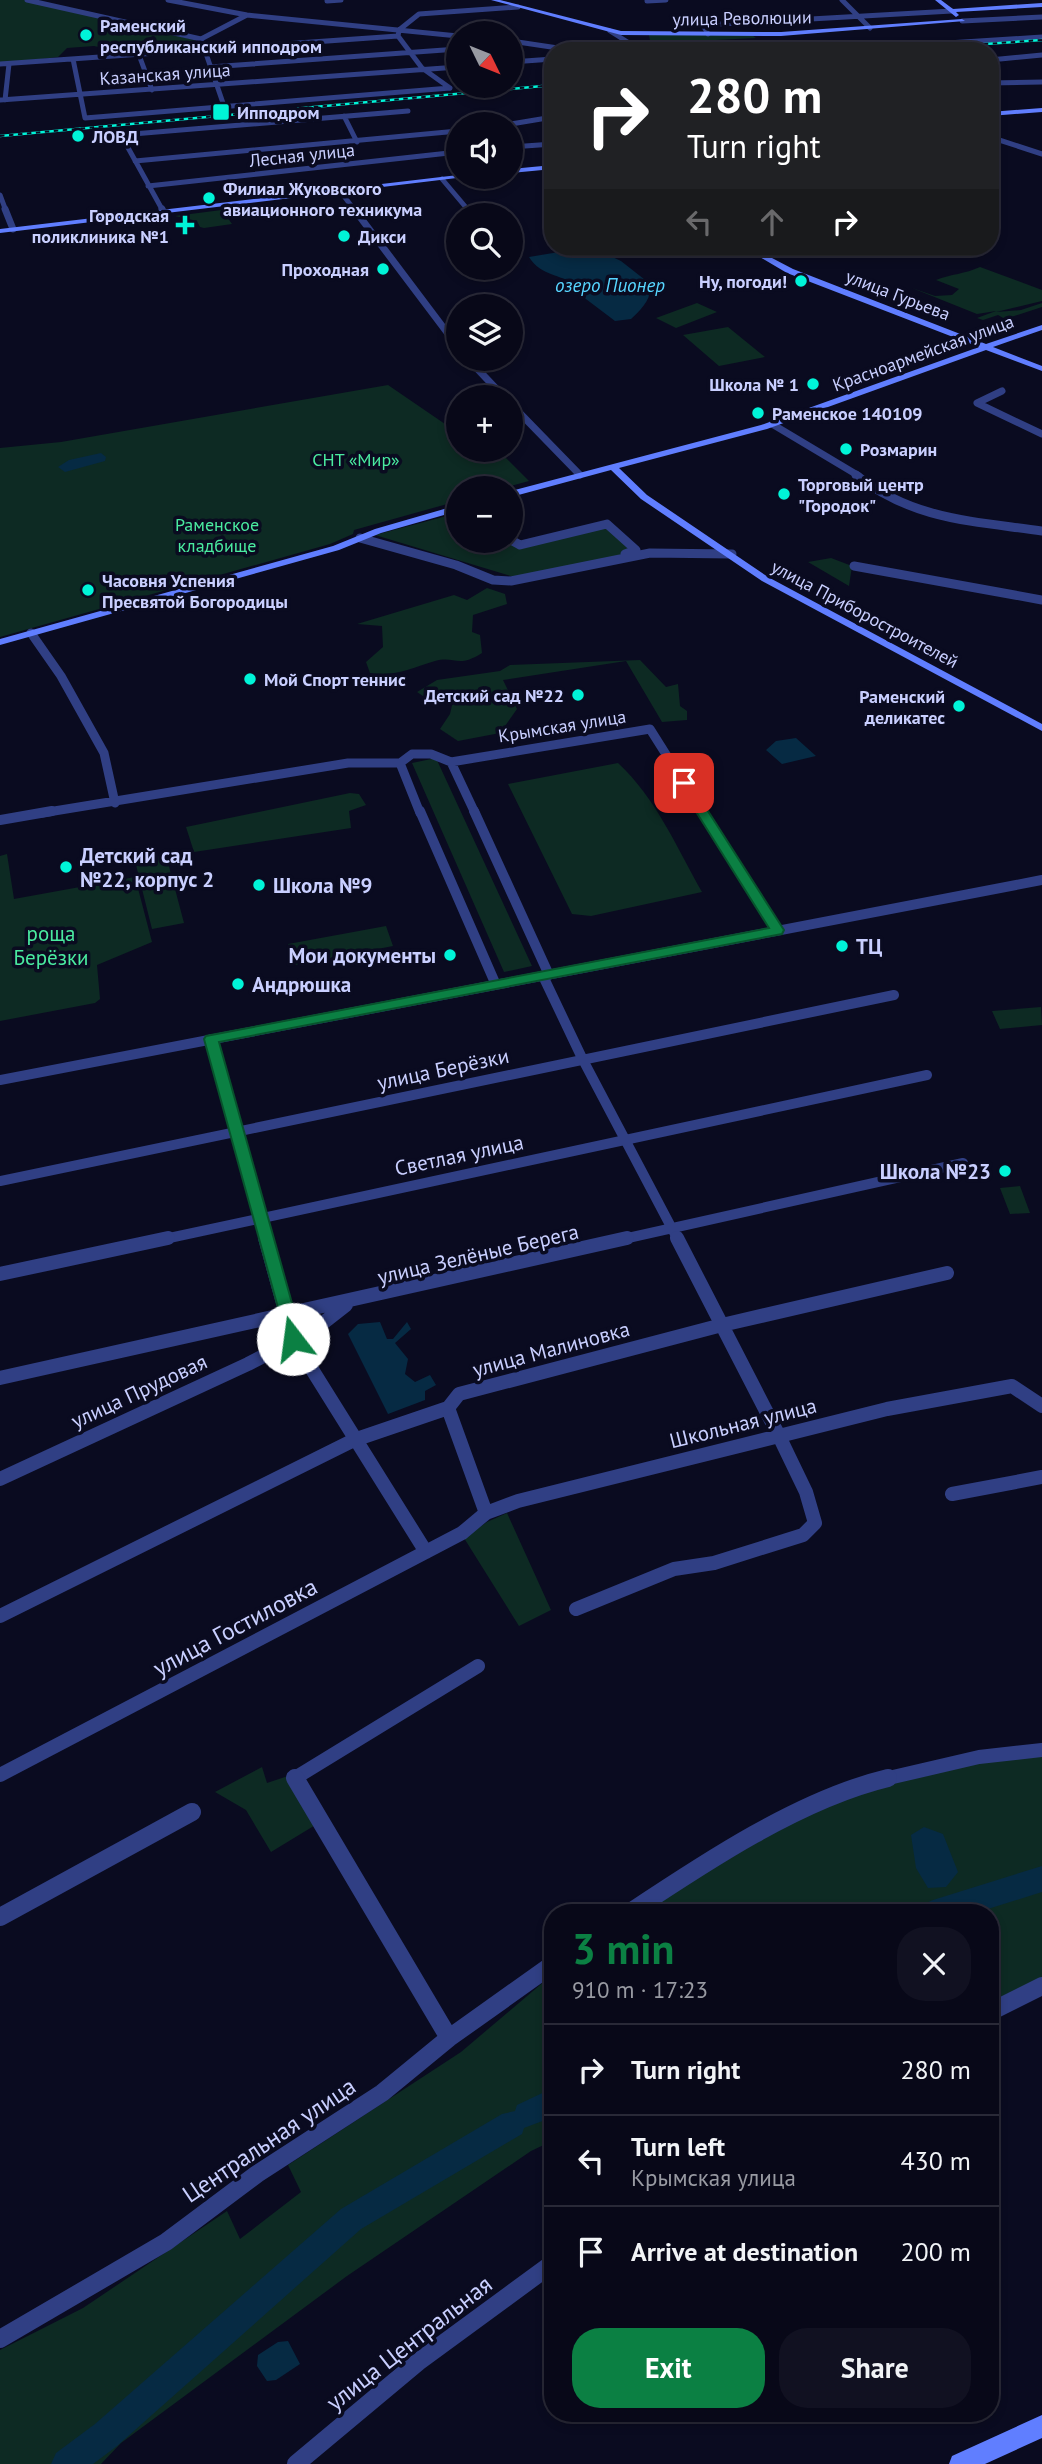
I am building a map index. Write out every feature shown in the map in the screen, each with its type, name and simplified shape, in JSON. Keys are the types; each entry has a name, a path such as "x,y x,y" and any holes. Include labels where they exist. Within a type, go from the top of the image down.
{"main road":[{"name":"улица Революции","path":"494,0 610,31 781,34 962,21"},
{"path":"938,0 962,21"},
{"path":"952,11 1042,5"},
{"path":"999,113 1042,110"},
{"path":"523,170 544,168"},
{"path":"0,231 446,179"},
{"name":"улица Гурьева","path":"762,256 790,271 1042,369"},
{"name":"Красноармейская улица","path":"523,491 772,424 1042,327"},
{"name":"улица Приборостроителей","path":"613,467 643,497 732,554 765,579 1042,728"},
{"path":"0,642 337,548 360,538 446,512"},
{"path":"960,2464 1042,2426"}],"street":[{"path":"27,0 201,39 247,15"},
{"path":"49,6 67,0"},
{"path":"168,0 247,15 398,33 446,35"},
{"path":"328,0 341,0"},
{"path":"647,1 666,0"},
{"path":"842,0 870,28"},
{"path":"0,64 398,33 418,14 518,7"},
{"path":"708,34 703,25 952,11"},
{"name":"улица Революции","path":"962,21 1042,17"},
{"path":"994,19 1012,29"},
{"path":"610,31 628,42"},
{"path":"398,33 410,53 446,85"},
{"path":"964,42 1042,37"},
{"path":"201,39 224,106"},
{"path":"523,43 544,46"},
{"path":"211,67 446,50"},
{"path":"139,55 152,90"},
{"path":"999,59 1042,55"},
{"path":"73,59 85,118 446,88"},
{"path":"523,61 544,60"},
{"path":"3,100 8,86 9,64"},
{"name":"Казанская улица","path":"3,100 446,67"},
{"path":"999,82 1042,82"},
{"path":"0,86 8,86"},
{"path":"163,213 121,135 408,111"},
{"path":"344,116 357,142"},
{"path":"523,122 544,118"},
{"path":"135,161 446,132"},
{"path":"999,140 1042,154"},
{"path":"523,147 544,145"},
{"name":"Лесная улица","path":"148,186 446,153"},
{"path":"442,179 463,203"},
{"path":"341,192 446,331"},
{"path":"0,195 13,229"},
{"path":"479,371 493,385"},
{"path":"1002,391 977,403 1042,435"},
{"path":"523,416 580,475"},
{"path":"772,424 848,468 881,494 917,510 1042,531"},
{"path":"449,556 511,576 636,550 607,524 523,544"},
{"path":"360,538 456,565 493,580 511,581 650,553 732,554"},
{"path":"854,566 1042,600"},
{"path":"31,633 61,676 104,753 115,803"},
{"name":"Крымская улица","path":"400,763 412,754 431,754 451,762 650,729 777,930"},
{"path":"451,762 582,1058 779,1436 815,1523 808,1532 714,1563 674,1569 576,1609"},
{"path":"0,820 348,763 400,763 440,862 496,985"},
{"path":"0,1080 1042,880"},
{"name":"улица Берёзки","path":"0,1181 894,995"},
{"path":"211,1039 262,1216 293,1339 426,1552"},
{"name":"Светлая улица","path":"0,1274 927,1075"},
{"name":"улица Зелёные Берега","path":"0,1378 349,1303 963,1163"},
{"name":"улица Малиновка","path":"0,1616 354,1440 448,1408 459,1394 722,1325 947,1273"},
{"name":"улица Прудовая","path":"0,1479 248,1364 314,1330 349,1303"},
{"name":"Школьная улица","path":"486,1513 518,1501 887,1409 1012,1386 1042,1406"},
{"path":"448,1408 486,1513"},
{"path":"952,1494 1042,1477"},
{"name":"улица Гостиловка","path":"0,1775 462,1533 486,1513"},
{"path":"449,2038 295,1778 478,1666"},
{"path":"642,1904 717,1854 851,1787 979,1757 1042,1750"},
{"path":"0,1917 192,1812"},
{"name":"Центральная улица","path":"0,2339 166,2242 257,2174 382,2093 449,2038 544,1970"},
{"path":"999,2008 1042,1986"},
{"name":"улица Центральная","path":"296,2464 418,2362 544,2270"}],"green space":[{"name":"Раменский республиканский ипподром","path":"0,0 24,0 195,40 201,49 133,55 94,46 67,48 58,57 0,64"},
{"path":"649,35 752,35 756,38 716,40 718,42 650,42"},
{"path":"237,208 227,217 232,224 204,228 200,227 197,221 175,216"},
{"path":"980,267 1042,290 1042,301 996,312 1021,310 1042,303 1042,307 1005,319 998,315 983,320 977,318 996,311 977,314 912,288 935,296 952,295 959,289 936,280"},
{"path":"697,303 717,312 676,328 656,318"},
{"path":"728,327 765,357 719,366 683,335"},
{"name":"СНТ «Мир»","path":"388,385 446,424 446,462 510,462 529,481 523,483 523,476 446,476 446,504 354,530 353,534 330,544 0,637 0,448 61,442"},
{"path":"446,516 446,553 523,553 523,541 604,521 642,552 514,577 375,535"},
{"path":"831,558 852,566 849,586 808,562"},
{"path":"487,588 505,594 507,604 473,615 472,632 480,635 482,653 467,660 442,660 395,673 370,673 366,662 383,647 382,626 357,624 454,595 467,600"},
{"path":"640,660 666,687 678,684 680,706 687,711 687,720 662,722 626,661 503,680 517,709 500,733 458,741 440,729 450,714 453,701 432,702 417,692 437,680 500,671 510,665"},
{"path":"436,758 532,966 504,972 412,763"},
{"path":"618,763 655,808 702,892 591,916 572,914 508,784"},
{"path":"350,793 359,794 366,805 349,811 351,828 194,852 186,827"},
{"name":"роща Берёзки","path":"7,854 14,899 135,877 152,942 97,965 100,999 95,1003 0,1021 0,856"},
{"path":"166,855 184,923 152,929 135,861"},
{"path":"386,926 393,946 295,965 288,944"},
{"path":"1041,1007 1042,1025 1000,1029 992,1011"},
{"path":"1020,1186 1030,1213 1010,1214 1000,1188"},
{"path":"507,1513 551,1610 519,1626 464,1538 487,1522"},
{"path":"1042,1755 1042,1977 999,2001 999,1904 652,1904 771,1834 857,1789 930,1768"},
{"path":"262,1767 267,1783 288,1776 317,1824 271,1852 246,1810 215,1792"},
{"path":"544,1982 544,2145 347,2276 121,2443 101,2464 0,2464 0,2350 83,2308 227,2211 240,2239 301,2192 288,2165 461,2052"}],"water":[{"name":"озеро Пионер","path":"544,254 610,256 649,283 650,293 646,303 631,319 615,321 582,296 583,287 546,272 529,257"},
{"path":"101,453 106,457 105,461 65,472 58,467 69,460"},
{"path":"796,738 816,756 782,764 766,750 776,741"},
{"path":"380,1322 387,1339 393,1339 407,1322 411,1329 395,1343 408,1359 405,1374 415,1382 430,1375 436,1385 425,1391 425,1400 388,1414 348,1334 358,1324"},
{"path":"924,1827 943,1834 958,1872 946,1887 928,1888 916,1868 911,1835"},
{"path":"288,2341 300,2364 276,2380 267,2381 257,2366 258,2355 278,2342"}],"waterway":[{"path":"962,1904 1042,1879"},
{"path":"527,2115 544,2106"},
{"path":"67,2464 106,2435 351,2219 512,2124"}],"railway":[{"path":"999,43 1042,40"},
{"path":"0,136 544,86"}],"place":[{"name":"Раменский республиканский ипподром","path":"86,35"},
{"name":"Ипподром","path":"221,112"},
{"name":"ЛОВД","path":"78,136"},
{"name":"Филиал Жуковского авиационного техникума","path":"209,198"},
{"name":"Городская поликлиника №1","path":"185,225"},
{"name":"Дикси","path":"344,236"},
{"name":"Проходная","path":"383,269"},
{"name":"Ну, погоди!","path":"801,281"},
{"name":"Школа № 1","path":"813,384"},
{"name":"Раменское 140109","path":"758,413"},
{"name":"Розмарин","path":"846,449"},
{"name":"Торговый центр \"Городок\"","path":"784,494"},
{"name":"Часовня Успения Пресвятой Богородицы","path":"88,590"},
{"name":"Мой Спорт теннис","path":"250,679"},
{"name":"Детский сад №22","path":"578,695"},
{"name":"Раменский деликатес","path":"959,706"},
{"name":"Детский сад №22, корпус 2","path":"66,867"},
{"name":"Школа №9","path":"259,885"},
{"name":"ТЦ","path":"842,946"},
{"name":"Мои документы","path":"450,955"},
{"name":"Андрюшка","path":"238,984"},
{"name":"Школа №23","path":"1005,1171"}],"route":[{"path":"293,1339 262,1216 211,1039 777,930 684,783"}],"park label":[{"name":"Раменское кладбище","path":"217,534"}]}
